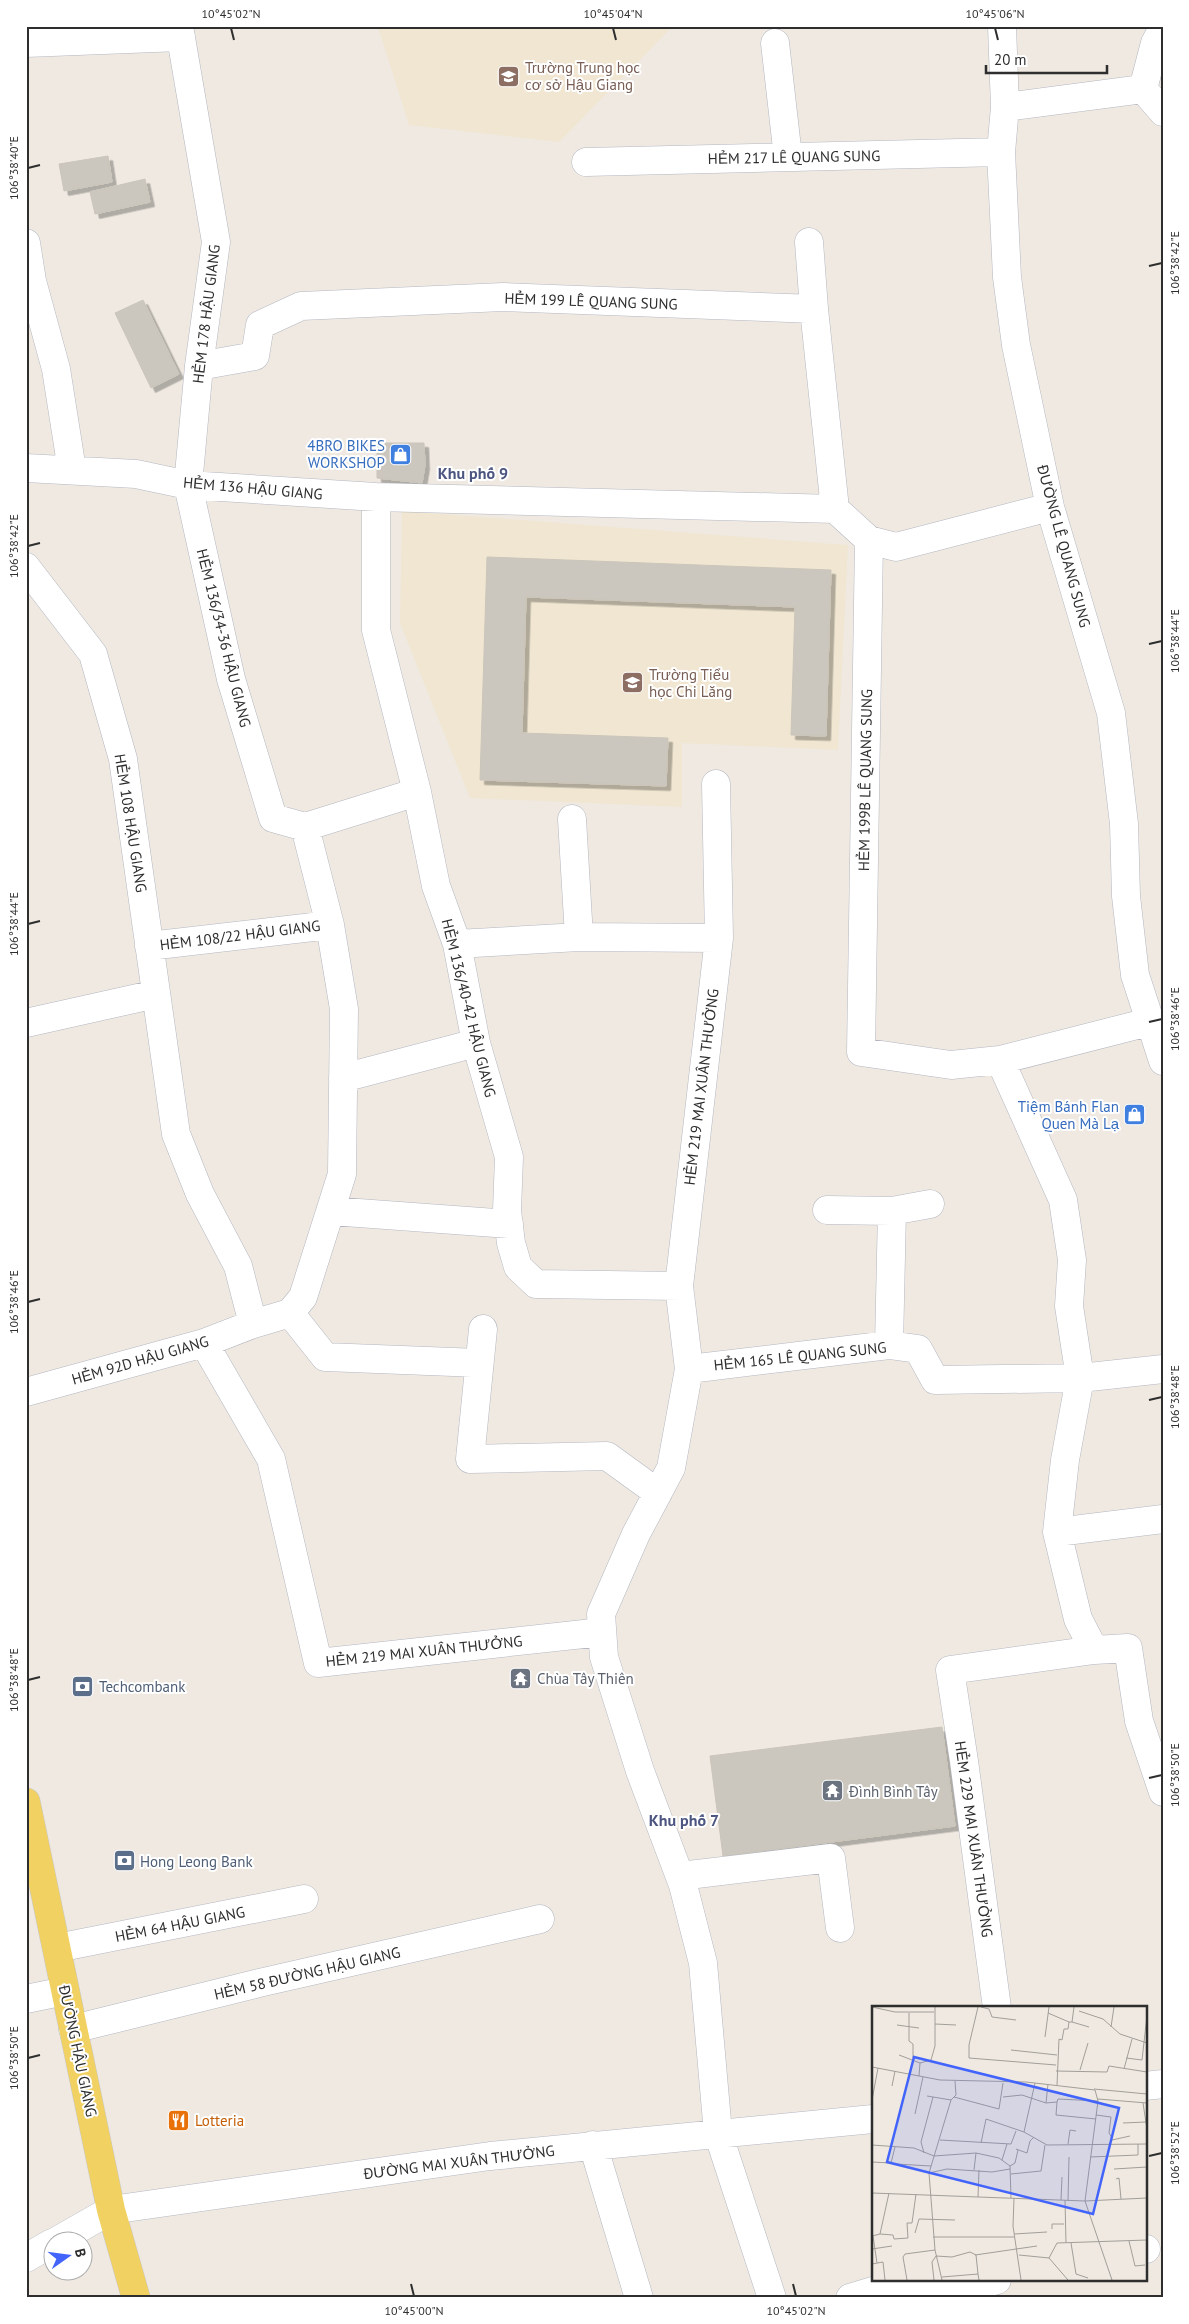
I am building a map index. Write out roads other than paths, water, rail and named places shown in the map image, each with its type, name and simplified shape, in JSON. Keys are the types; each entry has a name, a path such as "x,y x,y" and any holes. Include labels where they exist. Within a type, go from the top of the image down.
{"main road":[{"name":"ĐƯỜNG HẬU GIANG","path":"26,1802 111,2210 136,2298"}],"street":[{"name":"ĐƯỜNG LÊ QUANG SUNG","path":"1002,26 1005,107 1001,152 1006,277 1013,325 1050,507 1110,714 1124,824 1126,896 1135,975 1163,1061"},
{"path":"1143,89 1155,43 1163,28"},
{"path":"26,43 180,32"},
{"name":"HẺM 178 HẬU GIANG","path":"180,32 216,242 199,366 188,485"},
{"path":"776,43 788,157"},
{"path":"1005,107 1143,89"},
{"path":"1143,89 1163,112"},
{"name":"HẺM 217 LÊ QUANG SUNG","path":"586,162 1001,152"},
{"path":"809,242 814,309 835,509"},
{"path":"26,243 32,281 56,369 72,470"},
{"name":"HẺM 199 LÊ QUANG SUNG","path":"199,366 255,356 260,325 300,306 503,297 814,309"},
{"name":"HẺM 136 HẬU GIANG","path":"26,468 136,474 188,485 376,497"},
{"name":"HẺM 136/34-36 HẬU GIANG","path":"188,485 231,679 273,818 305,827"},
{"path":"376,497 835,509 869,540 896,547 1050,507"},
{"name":"HẺM 136/40-42 HẬU GIANG","path":"376,497 376,630 417,792 436,886 457,944 476,1043 509,1157 509,1224 511,1243 518,1267 536,1284 679,1286"},
{"name":"HẺM 199B LÊ QUANG SUNG","path":"869,540 862,1052 951,1065 1000,1060"},
{"name":"HẺM 108 HẬU GIANG","path":"26,567 93,654 122,759 176,1134 200,1194 238,1266 253,1324"},
{"name":"HẺM 219 MAI XUÂN THƯỞNG","path":"716,784 719,938 679,1286 689,1369 671,1468 636,1534 601,1614 604,1657 640,1771 680,1876 702,1962 718,2133 772,2298"},
{"path":"417,792 305,827 330,925 344,1009 342,1174 303,1297 290,1313 325,1357 479,1362"},
{"path":"572,819 579,937"},
{"name":"HẺM 108/22 HẬU GIANG","path":"149,946 330,925"},
{"path":"457,944 579,937 719,938"},
{"path":"26,1023 156,994"},
{"path":"1149,1022 1000,1060 1063,1200 1072,1260 1069,1306 1080,1378 1065,1460 1057,1532 1078,1619 1094,1650 1128,1648 1151,1719 1163,1792"},
{"path":"343,1078 476,1043"},
{"path":"827,1210 892,1211 930,1204"},
{"path":"331,1210 509,1224"},
{"path":"889,1345 892,1211"},
{"name":"HẺM 92D HẬU GIANG","path":"26,1392 204,1343 253,1324 290,1313"},
{"path":"483,1329 470,1459 607,1456 658,1493"},
{"name":"HẺM 219 MAI XUÂN THƯỞNG","path":"204,1343 272,1459 318,1663 602,1632"},
{"name":"HẺM 165 LÊ QUANG SUNG","path":"689,1369 889,1345 918,1349 935,1380 1080,1378 1163,1369"},
{"path":"1057,1532 1163,1518"},
{"name":"HẺM 229 MAI XUÂN THƯỞNG","path":"997,2006 950,1670 1094,1650"},
{"path":"680,1876 831,1858 840,1928"},
{"name":"HẺM 64 HẬU GIANG","path":"56,1948 304,1899"},
{"name":"HẺM 58 ĐƯỜNG HẬU GIANG","path":"73,2029 540,1919"},
{"path":"26,1999 65,1991"},
{"path":"1146,2086 1163,2084"},
{"name":"ĐƯỜNG MAI XUÂN THƯỞNG","path":"72,2232 111,2210 490,2156 872,2119"},
{"path":"593,2145 639,2298"},
{"name":"ĐƯỜNG MAI XUÂN THƯỞNG","path":"26,2258 42,2249"},
{"path":"850,2298 903,2282 983,2284 990,2282"}],"place":[{"name":"Trường Trung học cơ sở Hậu Giang","path":"509,76"},
{"name":"4BRO BIKES WORKSHOP","path":"401,454"},
{"name":"Trường Tiểu học Chi Lăng","path":"633,683"},
{"name":"Tiệm Bánh Flan Quen Mà Lạ","path":"1135,1115"},
{"name":"Chùa Tây Thiên","path":"521,1678"},
{"name":"Techcombank","path":"83,1686"},
{"name":"Đình Bình Tây","path":"833,1791"},
{"name":"Hong Leong Bank","path":"124,1861"},
{"name":"Lotteria","path":"179,2120"}],"district":[{"name":"Khu phố 9","path":"473,473"},
{"name":"Khu phố 7","path":"684,1820"}]}
